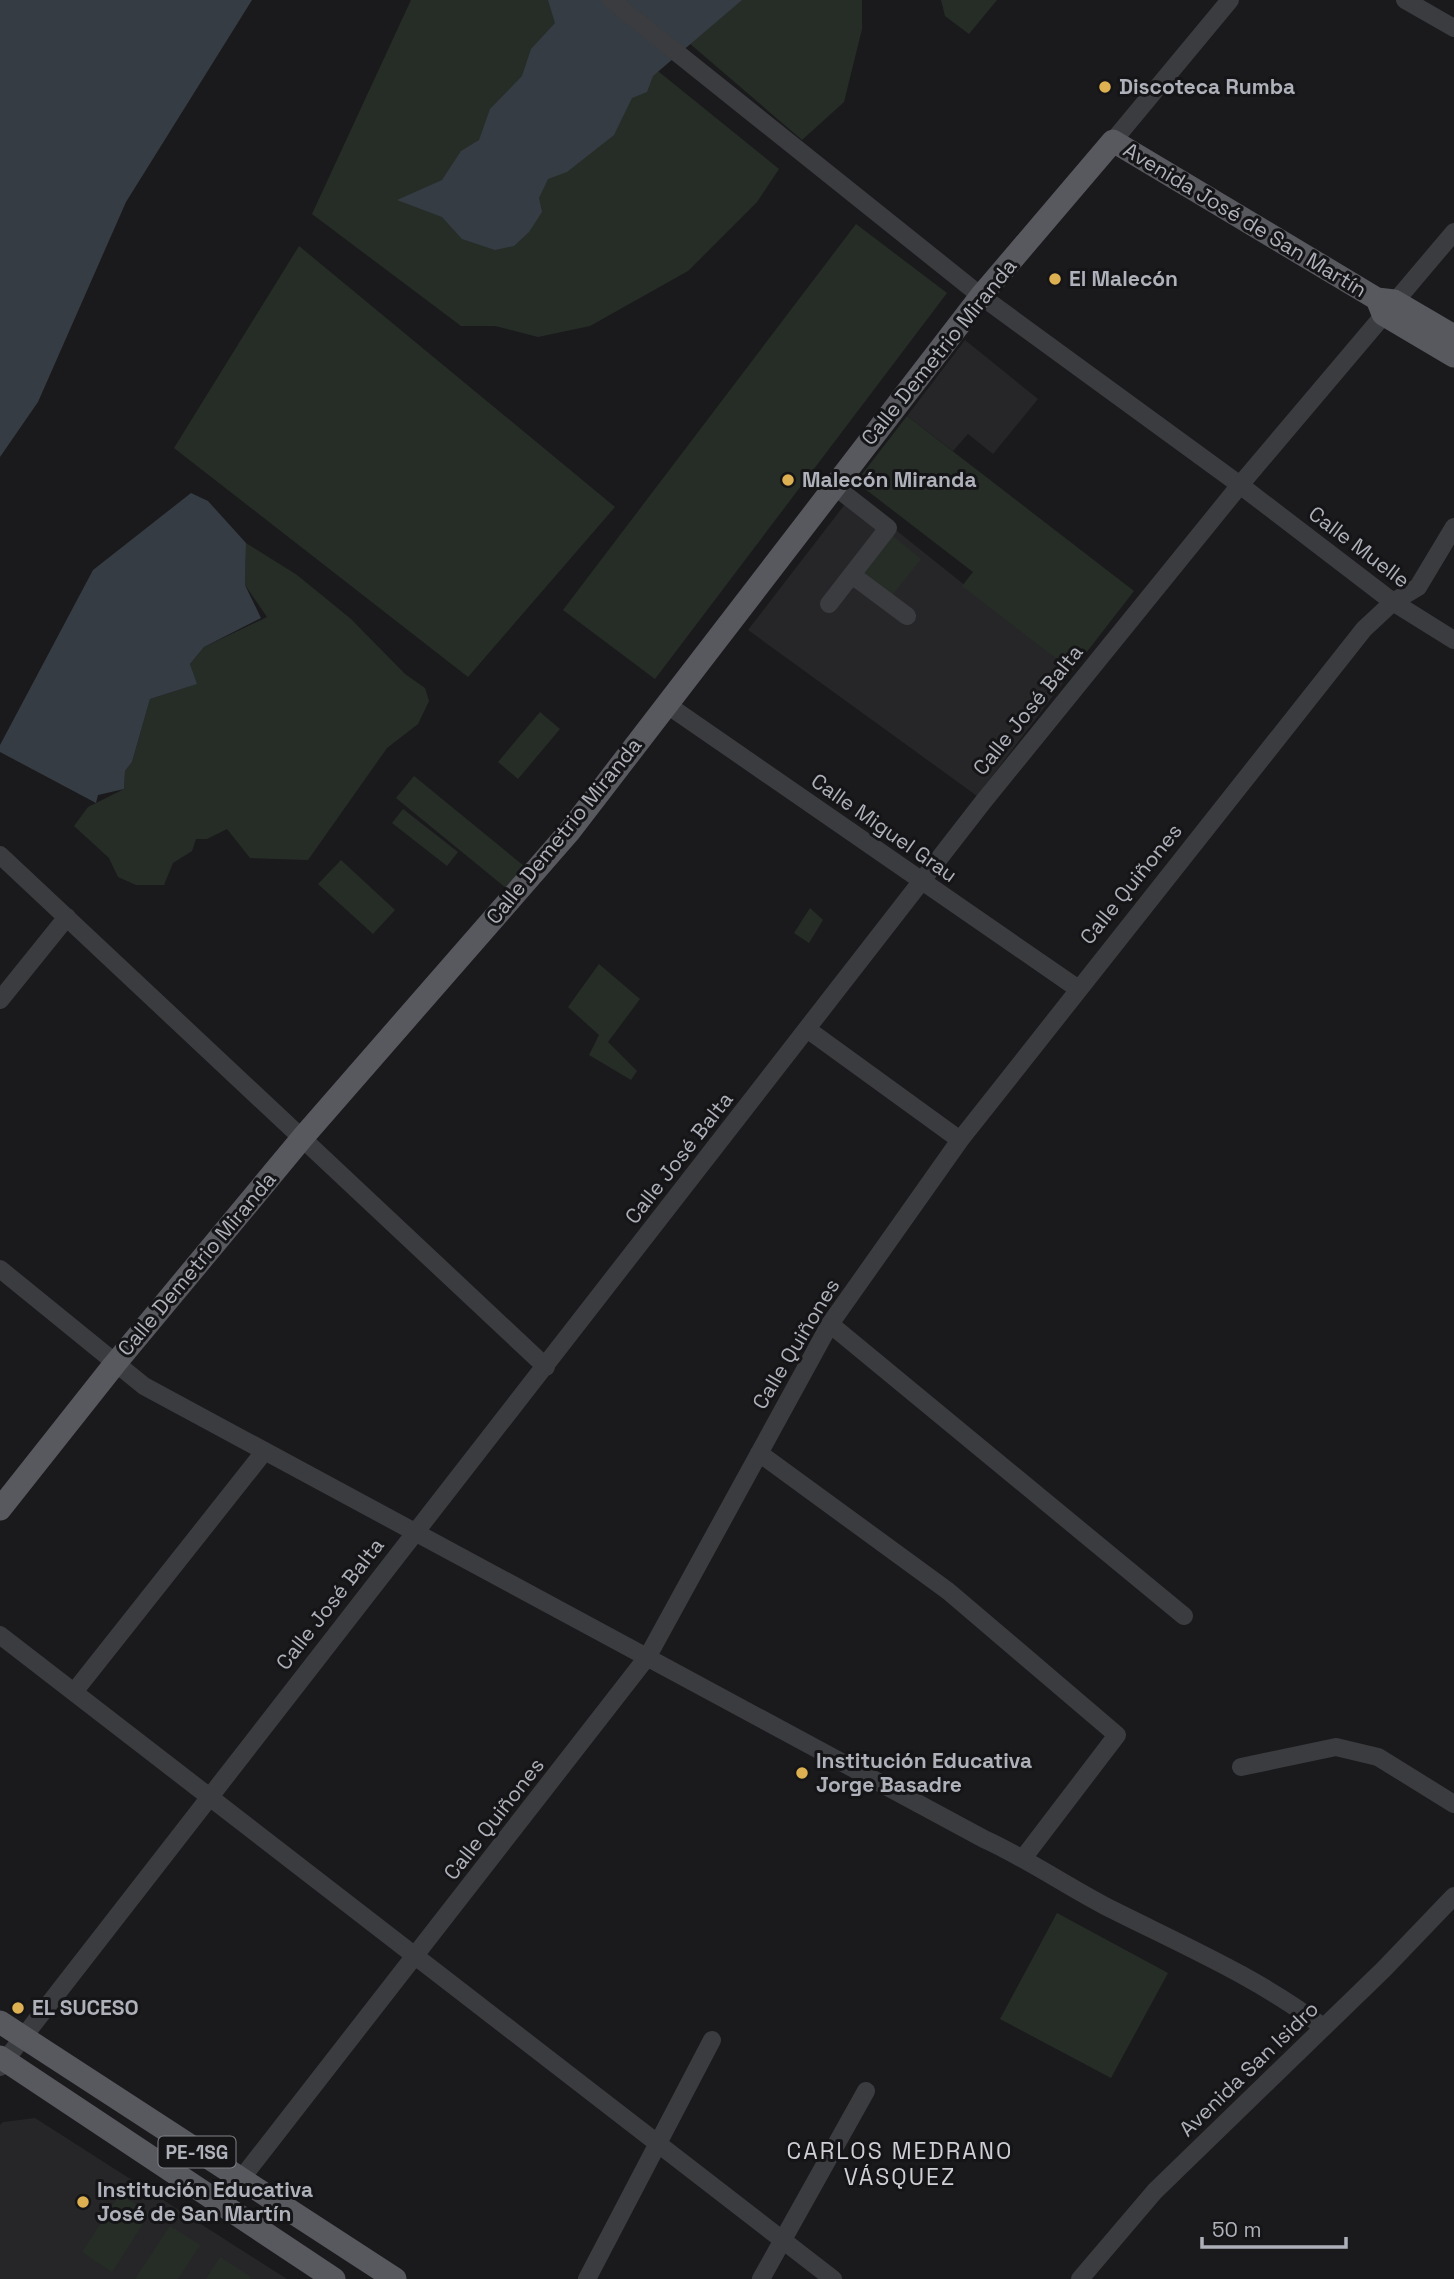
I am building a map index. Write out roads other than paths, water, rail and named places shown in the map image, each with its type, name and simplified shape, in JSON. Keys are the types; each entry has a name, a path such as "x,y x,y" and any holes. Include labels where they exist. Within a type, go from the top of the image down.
{"main road":[{"name":"Calle Demetrio Miranda","path":"0,1509 114,1365 303,1137 569,832 833,485 981,296 1112,141"},
{"name":"Avenida José de San Martín","path":"1112,141 1385,304 1454,336"},
{"name":"Avenida José de San Martín","path":"1385,304 1454,356"},
{"name":"PE-1SG","path":"0,2022 395,2279"},
{"name":"PE-1SG","path":"2,2062 334,2279"}],"street":[{"name":"Calle Muelle","path":"611,0 981,296 1240,485 1393,602 1454,640"},
{"path":"1112,141 1230,0"},
{"path":"1405,0 1454,28"},
{"name":"Calle José Balta","path":"2,2062 546,1367 920,882 1385,304 1454,232"},
{"path":"829,604 888,528 833,485"},
{"name":"Calle Quiñones","path":"220,2206 649,1656 830,1324 960,1140 1077,988 1364,629 1393,602 1418,587 1454,527"},
{"path":"852,575 907,617"},
{"name":"Calle Miguel Grau","path":"666,704 1077,988"},
{"path":"0,855 546,1367"},
{"path":"0,1000 67,917"},
{"path":"807,1029 960,1140"},
{"path":"0,1269 114,1365 144,1386 984,1839 1024,1857 1088,1897 1257,1986 1323,2027"},
{"path":"830,1324 1184,1616"},
{"path":"75,1692 264,1452"},
{"path":"759,1454 948,1591 1117,1735 1024,1857"},
{"path":"0,1635 832,2279"},
{"path":"1241,1767 1336,1747 1378,1757 1454,1804"},
{"name":"Avenida San Isidro","path":"1080,2279 1155,2191 1454,1896"},
{"path":"587,2279 712,2040"},
{"path":"761,2279 866,2091"}],"place":[{"name":"Discoteca Rumba","path":"1105,87"},
{"name":"El Malecón","path":"1055,279"},
{"name":"Malecón Miranda","path":"788,480"},
{"name":"Institución Educativa Jorge Basadre","path":"802,1773"},
{"name":"EL SUCESO","path":"18,2008"},
{"name":"Institución Educativa José de San Martín","path":"83,2202"}],"district":[{"name":"CARLOS MEDRANO VÁSQUEZ","path":"900,2164"}]}
